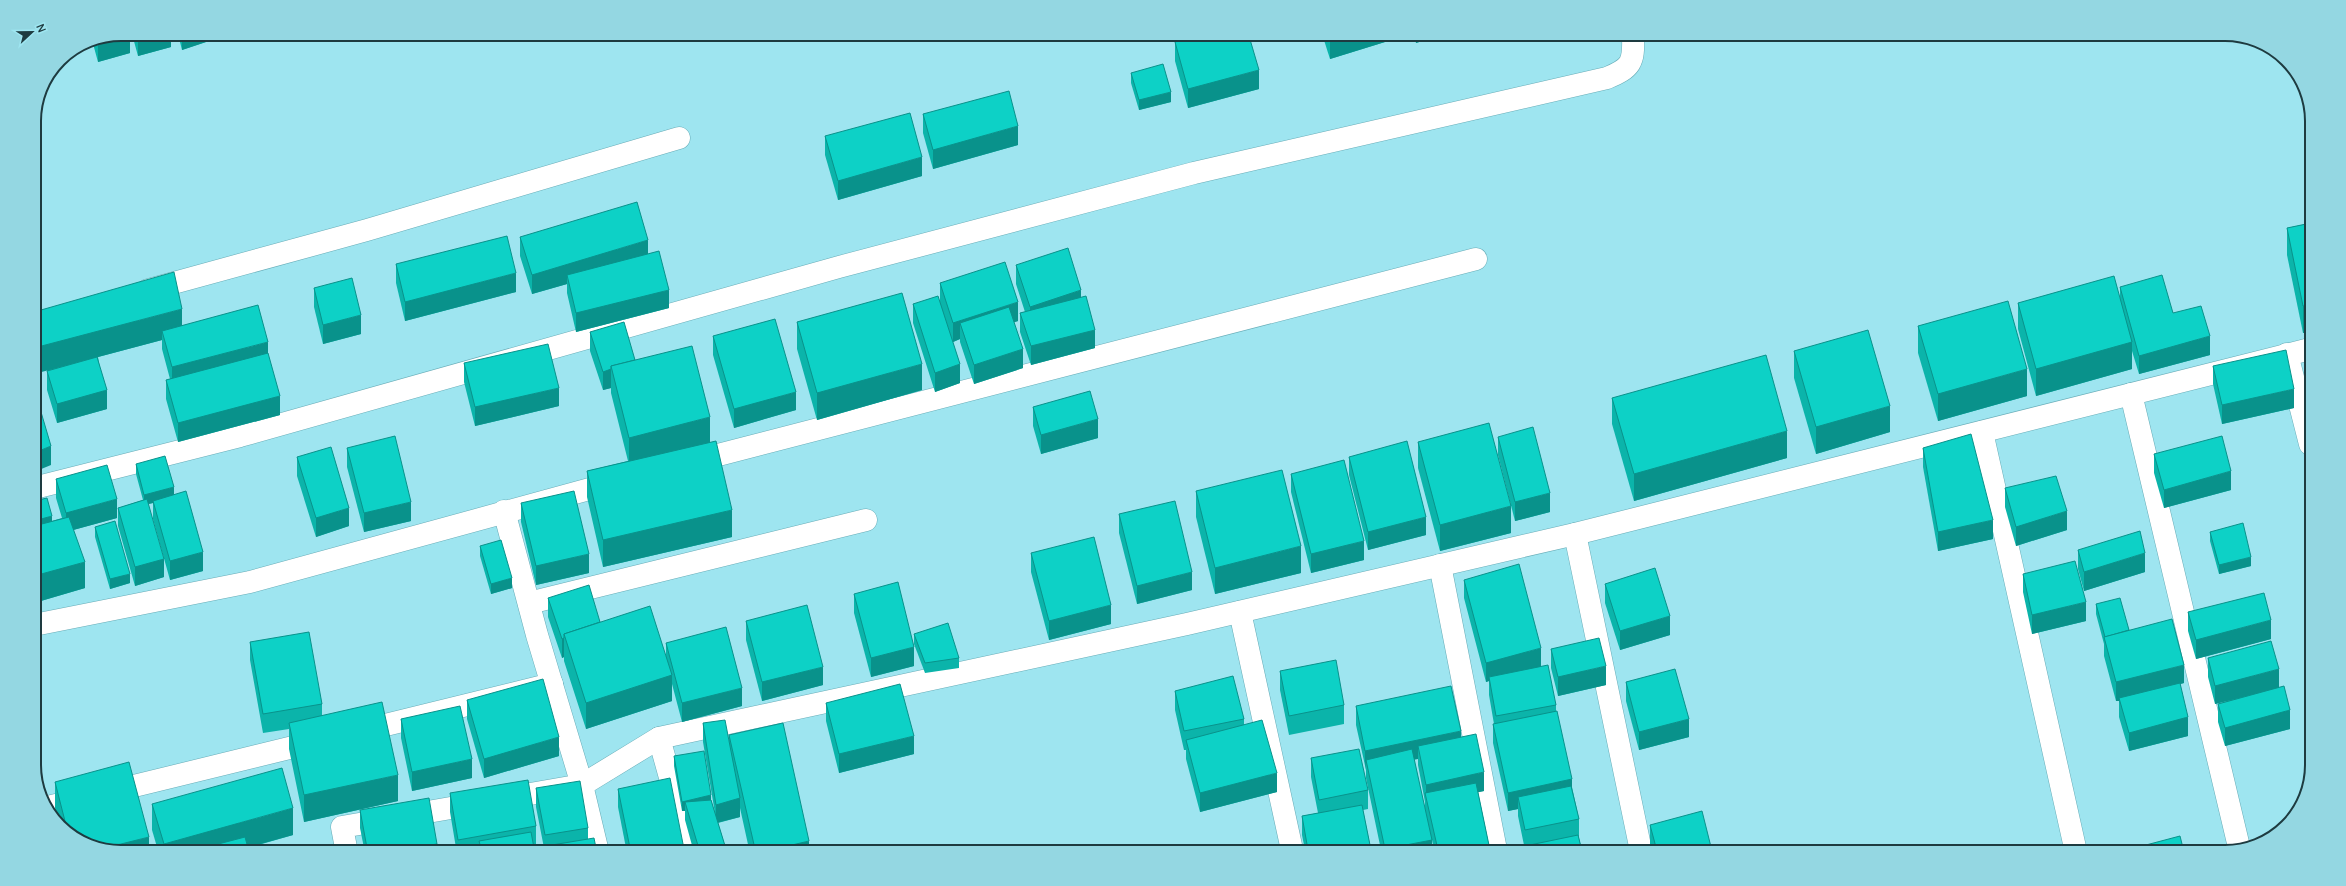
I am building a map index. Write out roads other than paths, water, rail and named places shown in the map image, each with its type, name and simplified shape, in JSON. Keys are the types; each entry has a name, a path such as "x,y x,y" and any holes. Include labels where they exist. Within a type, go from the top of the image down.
{"street":[{"path":"41,486 240,436 839,267 1194,172 1607,78 1625,71 1634,57 1633,41"},
{"path":"129,296 367,230 679,138"},
{"path":"674,466 1476,259"},
{"path":"345,845 342,827 582,784 659,738 1240,612 1575,534 2305,350"},
{"path":"2288,354 2305,424"},
{"path":"2131,394 2238,843"},
{"path":"1982,432 2074,845"},
{"path":"41,624 250,582 635,476"},
{"path":"504,511 552,684 582,784 596,845"},
{"path":"529,603 866,520"},
{"path":"1575,534 1640,845"},
{"path":"1440,565 1495,845"},
{"path":"1240,612 1291,845"},
{"path":"53,806 552,684"},
{"path":"659,738 689,845"}]}
